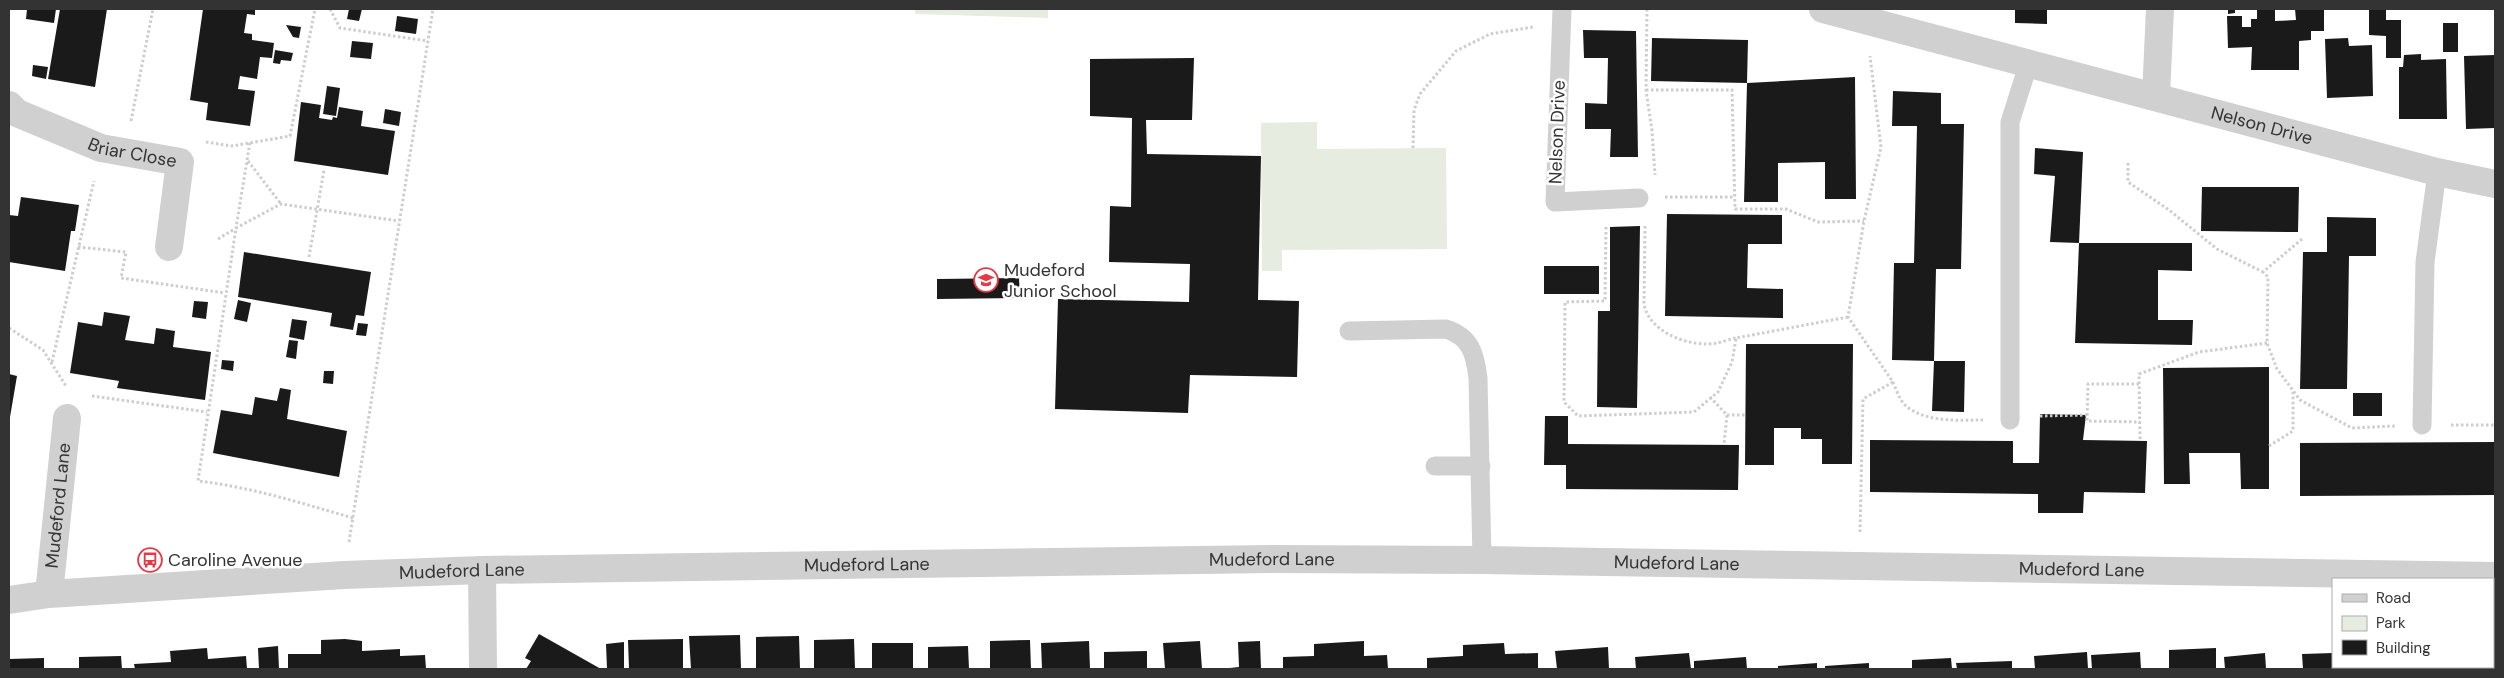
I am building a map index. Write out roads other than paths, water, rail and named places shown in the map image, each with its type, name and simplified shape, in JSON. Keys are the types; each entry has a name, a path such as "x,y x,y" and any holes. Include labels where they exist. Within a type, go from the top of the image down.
{"street":[{"name":"Nelson Drive","path":"1823,9 2029,62 2437,172 2495,184"},
{"path":"2156,96 2160,9"},
{"name":"Briar Close","path":"9,105 17,113 113,150 180,162 169,247"},
{"name":"Mudeford Lane","path":"48,594 68,464 67,406"},
{"name":"Mudeford Lane","path":"9,600 48,594 344,575 482,570 1272,559 1482,560 2495,576"},
{"path":"482,570 483,669"}],"lane":[{"name":"Nelson Drive","path":"1561,15 1555,202 1647,198"},
{"path":"2010,420 2010,122 2029,62"},
{"path":"2422,426 2425,262 2437,172"},
{"path":"1349,330 1446,329 1459,333 1467,342 1476,360 1481,466 1482,560"},
{"path":"1434,466 1481,466"}],"place":[{"name":"Mudeford Junior School","path":"986,280"},
{"name":"Caroline Avenue","path":"150,560"}]}
